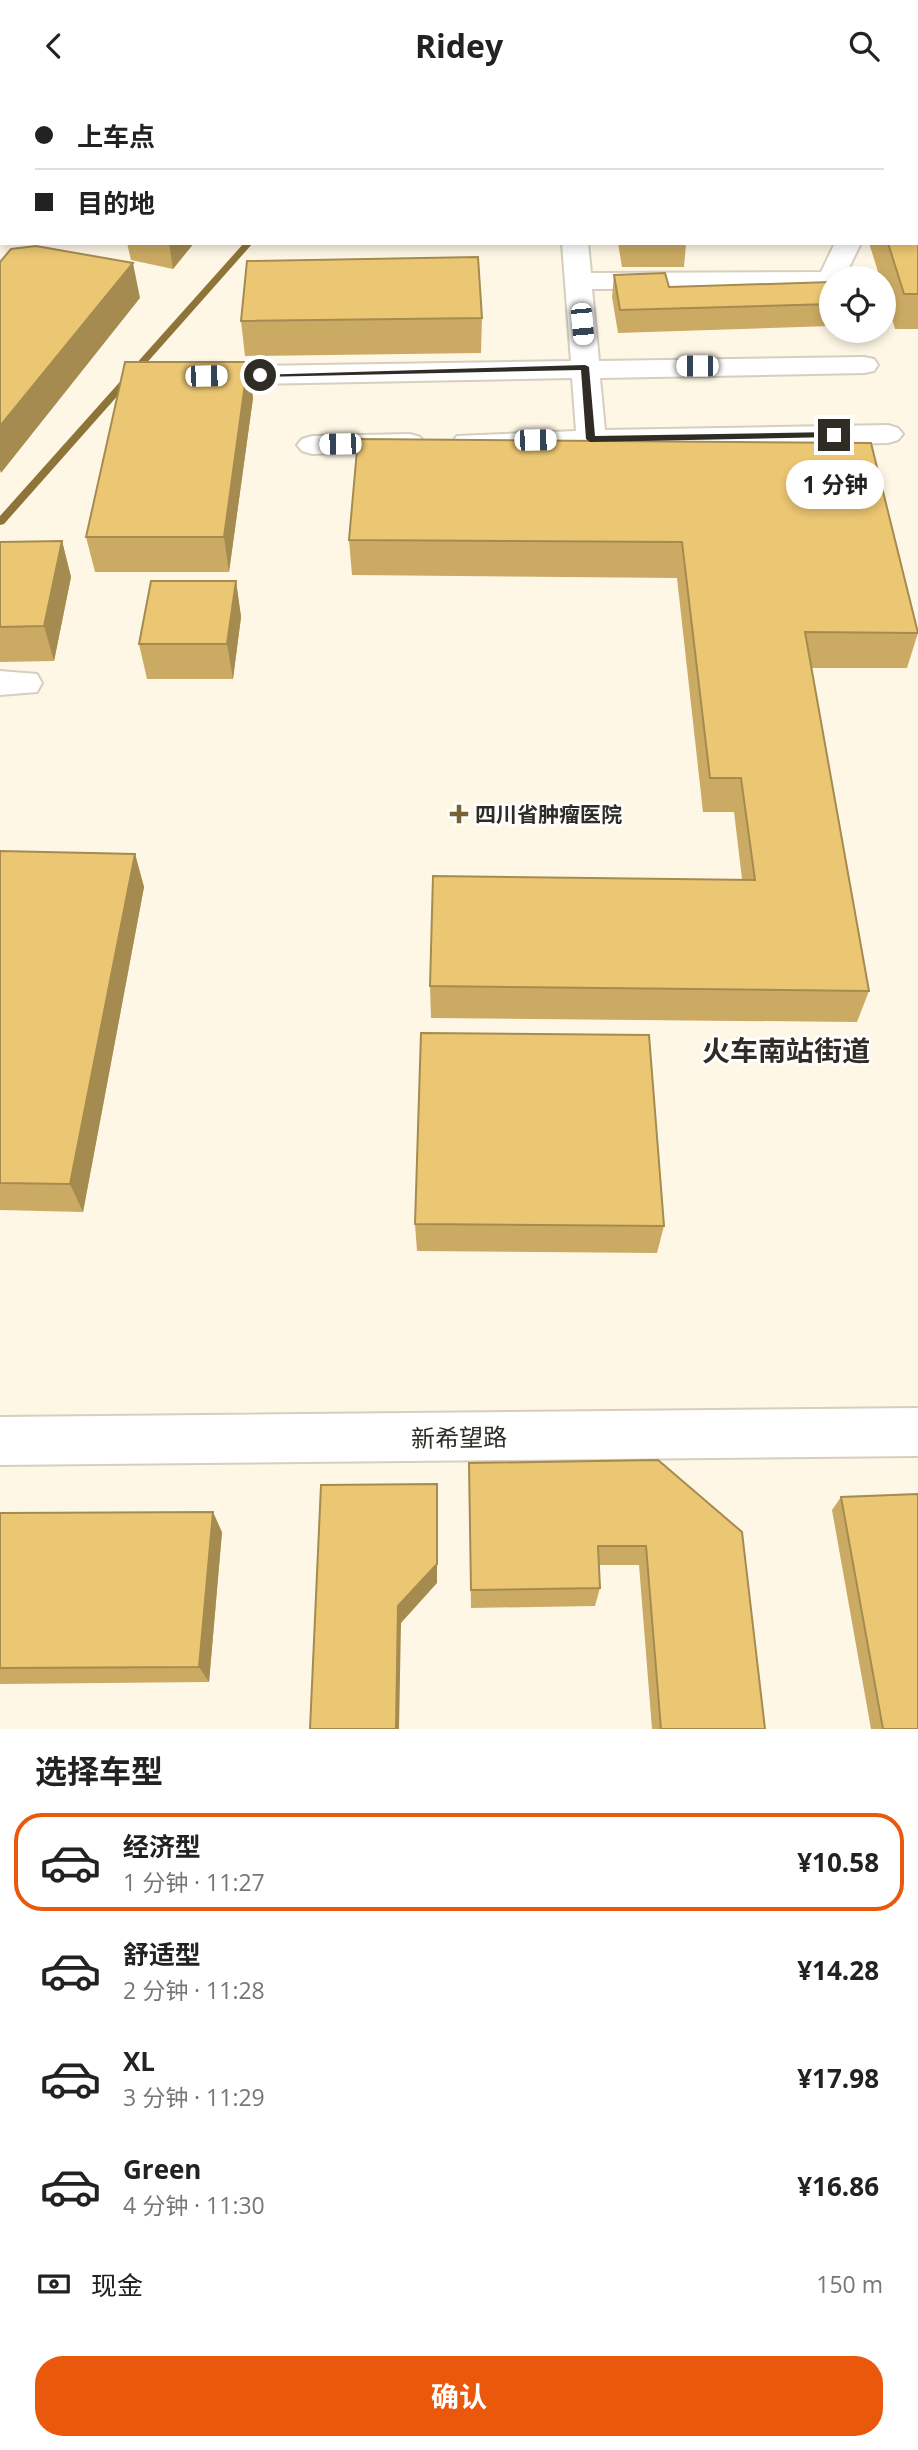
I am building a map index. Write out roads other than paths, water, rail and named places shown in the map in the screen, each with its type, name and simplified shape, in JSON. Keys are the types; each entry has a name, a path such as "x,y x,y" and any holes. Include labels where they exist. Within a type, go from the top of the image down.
{"street":[{"path":"575,245 590,439"},
{"path":"578,281 830,279 847,245"},
{"path":"179,376 585,367 864,365"},
{"path":"312,445 888,433"},
{"name":"新希望路","path":"0,1441 918,1432"}],"waterway":[{"path":"0,522 247,245"}],"place":[{"name":"四川省肿瘤医院","path":"459,814"}],"district":[{"name":"火车南站街道","path":"786,1050"}]}
